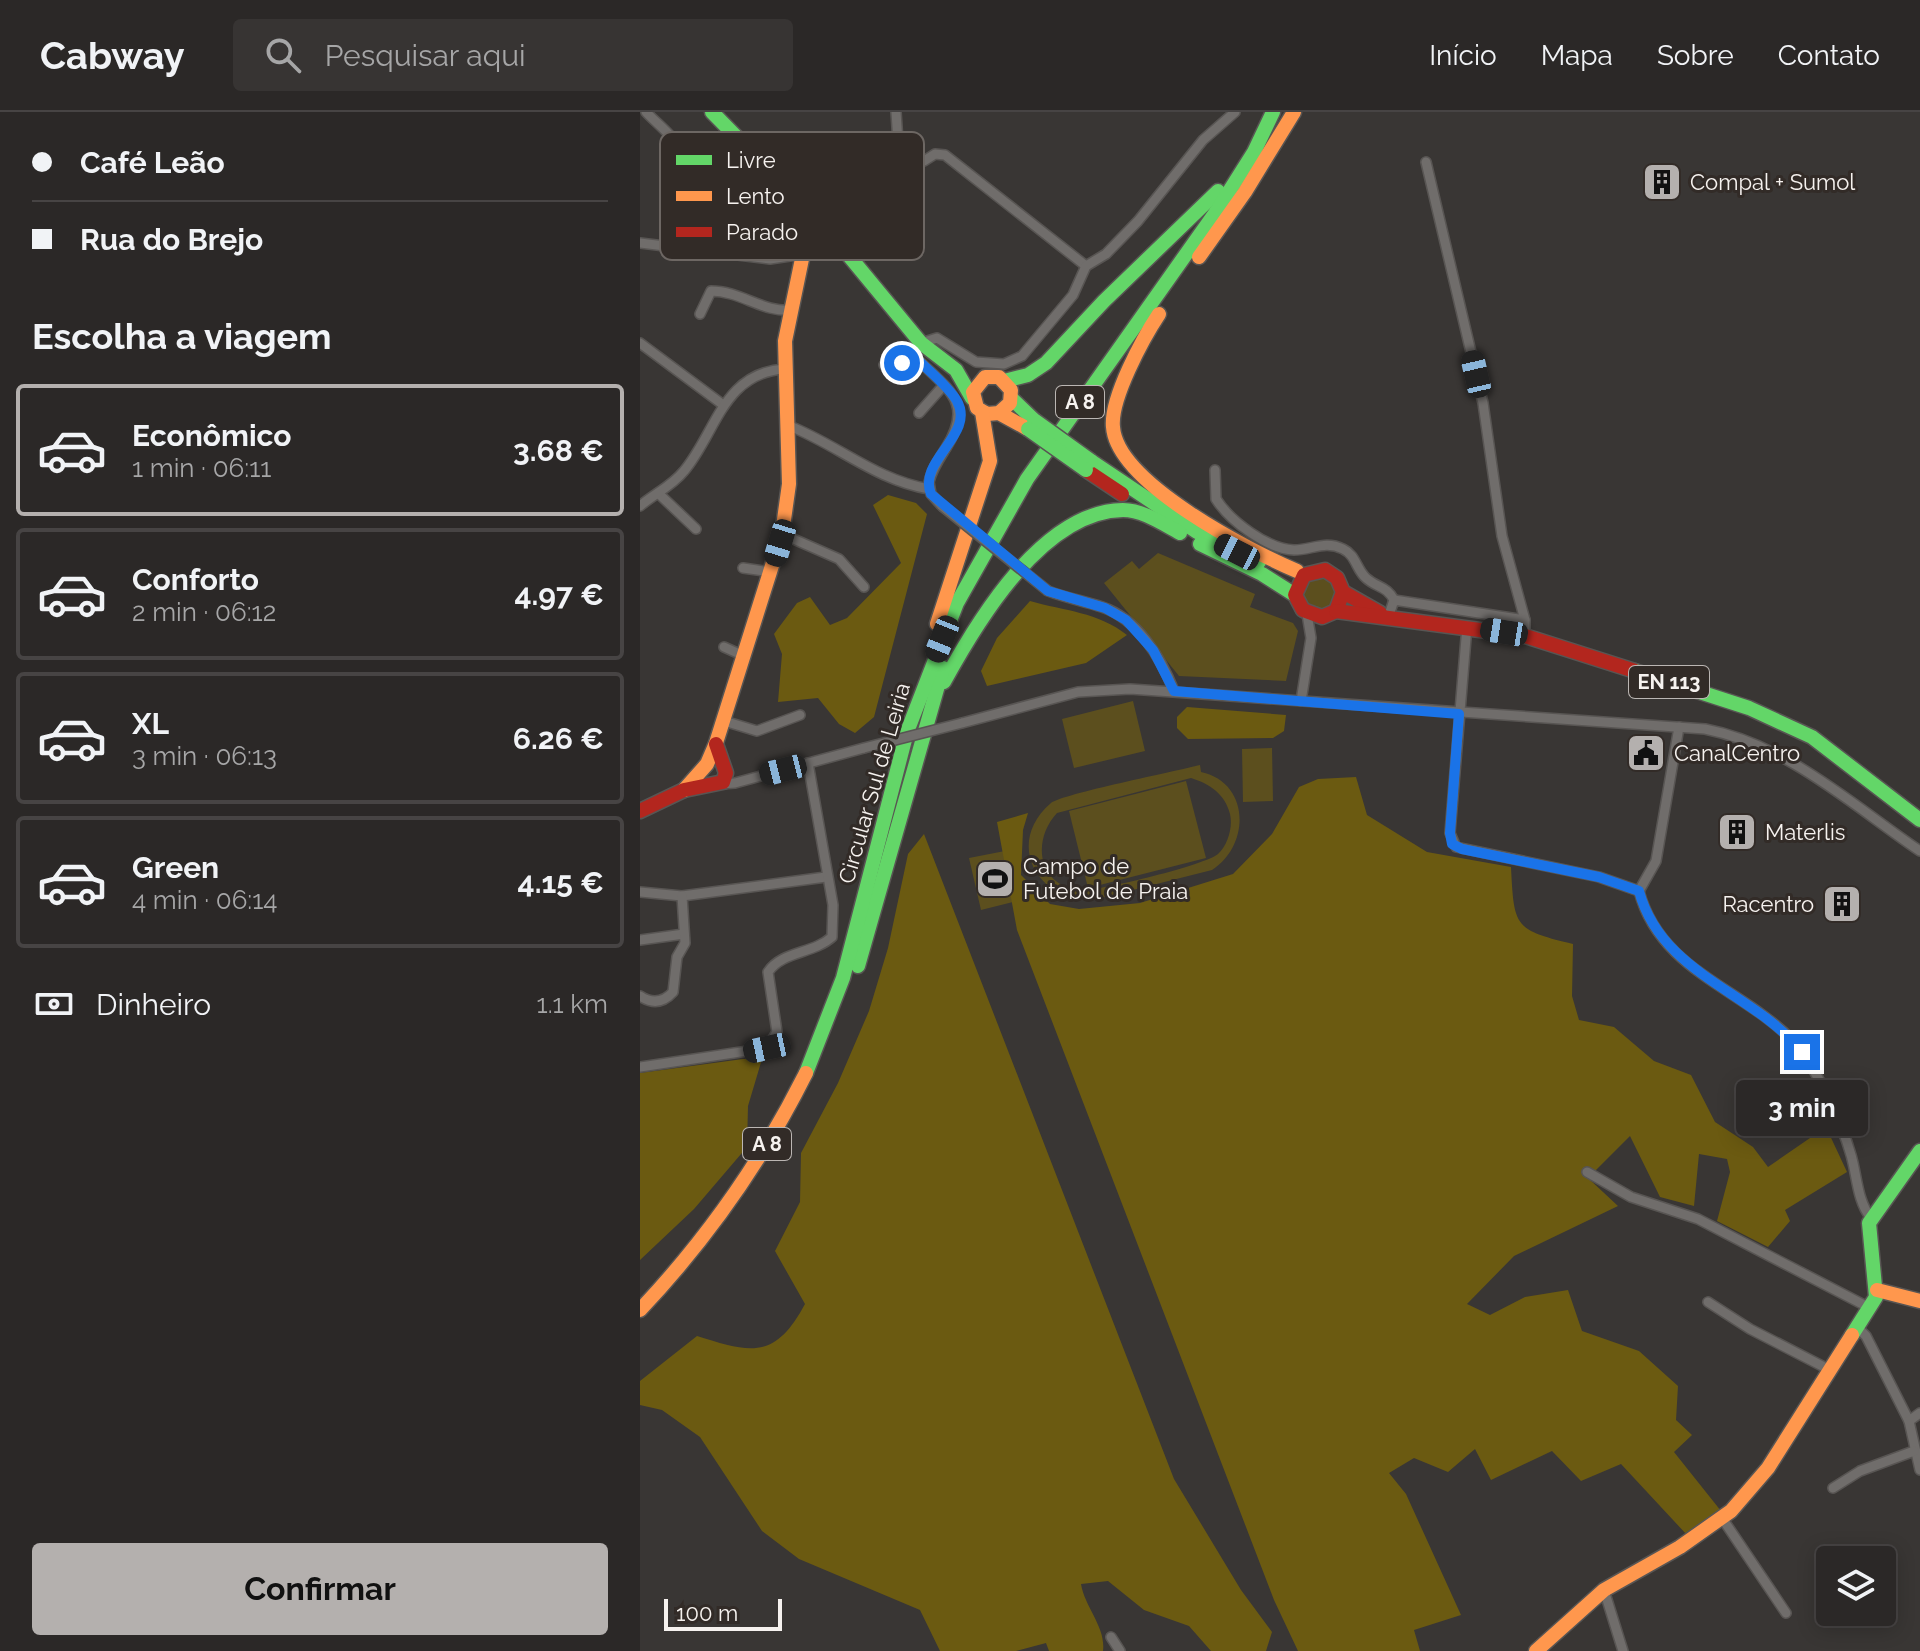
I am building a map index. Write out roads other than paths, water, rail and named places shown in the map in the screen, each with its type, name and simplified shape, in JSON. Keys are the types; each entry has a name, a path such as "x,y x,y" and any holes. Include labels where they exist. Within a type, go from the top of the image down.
{"main road":[{"path":"712,112 732,132"},
{"path":"956,370 1004,381 1028,375 1046,363 1104,301 1209,201 1272,112"},
{"name":"Circular Sul de Leiria","path":"640,1310 692,1253 734,1198 775,1132 808,1066 843,978 922,710 965,587 1015,498 1233,186 1259,145 1272,112"},
{"path":"1269,150 1287,112"},
{"path":"1269,150 1294,112"},
{"name":"A 8","path":"1147,331 1245,192 1269,150"},
{"path":"640,811 715,773 716,743 771,572 789,493 785,341 802,260"},
{"path":"853,260 921,343 956,370 982,412 989,441 988,468 914,694 922,710"},
{"path":"1147,331 1139,354 1120,383 1113,405 1113,428 1121,454 1154,486 1214,527 1265,558 1304,571 1295,595"},
{"name":"Circular Sul de Leiria","path":"640,1326 670,1296 732,1219 785,1136 821,1066 868,935 922,710 1007,533 1147,331"},
{"path":"972,398 977,383 985,377"},
{"name":"EN 113","path":"1004,381 1011,398 1031,425"},
{"path":"999,413 1011,398"},
{"name":"EN 113","path":"982,412 999,413 1031,425 1180,533 1239,566 1276,580 1295,595 1299,606 1321,614 1388,610"},
{"name":"EN 113","path":"1088,466 1197,532 1261,563 1332,573 1343,592 1388,610 1525,636 1749,708 1798,729 1920,820"},
{"path":"922,710 984,611 1032,559 1072,526 1093,515 1122,510 1137,513 1180,533"},
{"path":"1321,614 1343,592"},
{"path":"1536,1651 1562,1624 1604,1590 1680,1547 1722,1518 1741,1502 1768,1468 1870,1308 1877,1290 1868,1236 1871,1218 1920,1151"},
{"path":"1877,1290 1920,1301"}],"street":[{"path":"646,112 665,132"},
{"path":"896,112 897,132"},
{"path":"929,489 930,475 960,422 958,404 915,355 921,343 937,338 970,361 994,364 1013,362 1028,351 1064,307 1086,266 1106,254 1138,221 1203,140 1235,112"},
{"path":"924,161 935,154 945,155 1086,266"},
{"path":"1426,162 1483,403 1502,536 1525,620 1525,636"},
{"path":"640,243 660,245"},
{"path":"700,314 711,291 725,291 768,309 792,310"},
{"path":"640,343 722,404"},
{"path":"884,365 917,359"},
{"path":"640,506 687,469 722,404 758,374 784,369"},
{"path":"919,413 943,386"},
{"path":"787,425 813,435 876,474 929,489 942,506 1048,591 1105,608 1126,620 1153,650 1174,691"},
{"path":"1215,470 1216,499 1253,533 1288,549 1322,544 1342,548 1356,560 1362,575 1388,589 1388,610 1525,620"},
{"path":"658,493 696,529"},
{"path":"782,534 839,559 864,587"},
{"path":"743,568 771,572"},
{"path":"1301,701 1311,638 1321,614"},
{"path":"1467,626 1450,833 1452,844 1462,849 1599,877 1639,891 1655,926 1678,956 1778,1028 1802,1052 1850,1150 1862,1204 1871,1218"},
{"path":"724,647 744,656"},
{"path":"715,773 745,779 1087,690 1174,691 1459,714 1679,727 1736,736 1770,749 1920,851"},
{"path":"724,721 749,731 786,723 800,715"},
{"path":"1639,891 1656,861 1679,727"},
{"path":"640,1067 767,1048 777,1032 768,972 774,964 822,946 832,937 833,905 808,763"},
{"path":"640,892 682,896 826,877"},
{"path":"640,996 651,1002 662,1000 673,992 684,934 682,896"},
{"path":"640,940 684,934"},
{"path":"1587,1172 1631,1197 1698,1219 1870,1308"},
{"path":"1708,1302 1750,1329 1830,1370"},
{"path":"1858,1328 1866,1336 1909,1421 1920,1470"},
{"path":"1909,1421 1920,1413"},
{"path":"1833,1488 1860,1471 1914,1451"},
{"path":"1722,1518 1786,1613"},
{"path":"1604,1590 1623,1651"},
{"path":"1111,1637 1120,1651"}],"place":[{"name":"Compal + Sumol","path":"1662,182"},
{"name":"CanalCentro","path":"1646,753"},
{"name":"Materlis","path":"1737,832"},
{"name":"Campo de Futebol de Praia","path":"995,879"},
{"name":"Racentro","path":"1842,904"}]}
